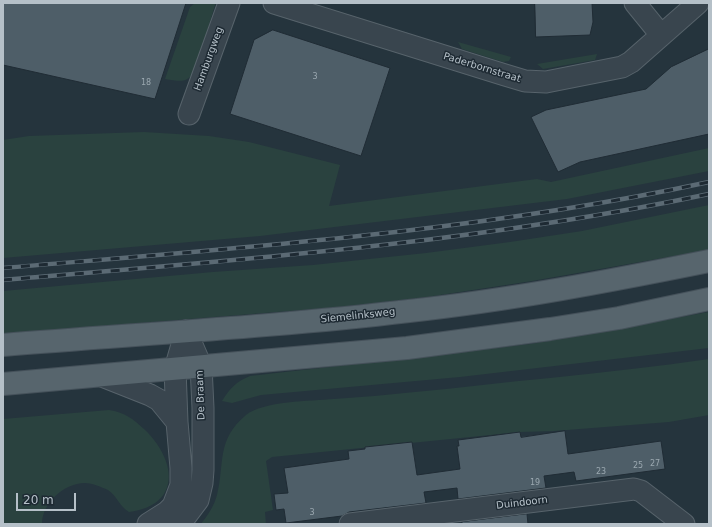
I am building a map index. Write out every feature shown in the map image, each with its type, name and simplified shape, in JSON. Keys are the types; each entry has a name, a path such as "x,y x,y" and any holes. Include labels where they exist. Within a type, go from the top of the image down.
{"main road":[{"name":"Siemelinksweg","path":"3,345 250,327 411,311 618,279 709,261"},
{"path":"3,384 407,348 619,318 709,300"}],"street":[{"name":"Hamburgweg","path":"189,114 229,3"},
{"name":"Paderbornstraat","path":"274,3 518,79 535,82 562,79 622,67 632,62 698,3"},
{"path":"635,3 662,34"},
{"path":"148,524 167,512 173,506 181,485 175,369 186,331"},
{"name":"De Braam","path":"180,524 198,500 202,484 203,408 201,366 186,331"},
{"path":"102,376 150,395 158,400 177,422"},
{"name":"Duindoorn","path":"350,524 634,489 642,491 684,524"}],"green space":[{"path":"195,3 215,3 215,5 195,72 182,81 165,79 190,7"},
{"path":"458,42 511,57 509,61 503,62 462,49"},
{"path":"597,54 595,60 543,69 537,64"},
{"path":"144,132 209,136 249,142 340,165 329,206 537,179 551,182 709,148 709,171 567,199 260,236 3,258 3,140 29,136"},
{"path":"709,205 709,250 532,281 427,297 339,307 3,334 3,291 213,272 313,265 426,253 582,231"},
{"path":"709,312 709,348 460,377 261,395 232,403 222,401 234,386 250,376 530,344"},
{"path":"709,359 709,415 669,422 554,431 520,432 272,457 266,461 273,510 265,512 266,524 201,524 216,499 223,452 230,434 236,424 254,410 288,402 395,394 649,367"},
{"path":"109,410 124,414 136,422 155,441 163,454 168,467 169,479 166,491 159,500 146,508 129,512 108,490 97,485 85,483 77,484 62,490 50,502 43,516 42,524 3,524 3,419"}],"building":[{"path":"3,3 186,3 155,99 3,65"},
{"path":"535,3 592,3 593,22 590,35 536,37"},
{"path":"273,30 390,68 361,156 230,114 254,40"},
{"path":"709,49 709,134 580,162 558,172 531,117 546,110 646,89 671,67"},
{"path":"565,431 568,454 661,441 665,469 576,481 574,472 544,476 546,488 458,499 457,488 424,492 426,503 349,512 342,516 286,523 284,509 276,510 274,494 288,493 284,468 349,459 348,451 365,449 365,447 412,442 417,475 460,469 457,446 459,446 458,440 520,432 521,437"},
{"path":"527,514 528,524 462,524 462,522"}],"railway":[{"path":"3,268 269,245 446,226 534,214 709,182"},
{"path":"3,280 358,248 534,225 621,211 709,194"}]}
